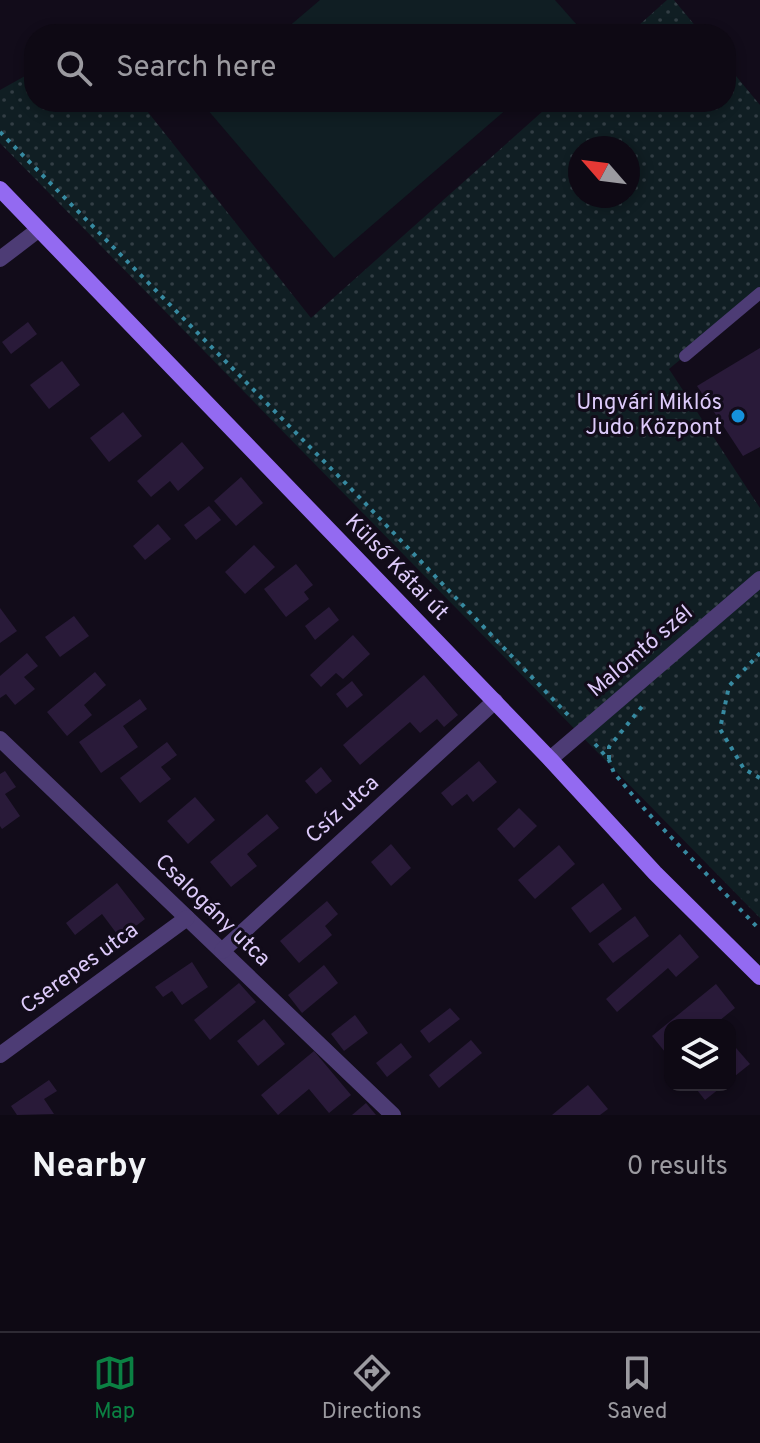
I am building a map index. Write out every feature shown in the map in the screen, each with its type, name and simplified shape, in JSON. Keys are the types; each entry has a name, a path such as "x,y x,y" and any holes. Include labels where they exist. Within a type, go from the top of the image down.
{"main road":[{"name":"Külső Kátai út","path":"0,189 495,701 655,873 760,977"}],"street":[{"path":"0,259 38,230"},
{"name":"Malomtó szél","path":"550,759 760,579"},
{"name":"Csíz utca","path":"222,951 495,701"},
{"name":"Csalogány utca","path":"0,739 393,1115"},
{"name":"Cserepes utca","path":"0,1055 187,918"}],"lane":[{"path":"685,356 760,293"}],"path":[{"path":"0,132 363,501 582,730 609,760 614,773 647,812 760,930"},
{"path":"760,653 729,686 720,729 744,769 760,778"}],"shaded area":[{"path":"320,0 555,0 576,24 292,24"},
{"path":"667,0 674,0 694,24 640,24"},
{"path":"736,76 760,105 760,293 669,369 760,508 760,918 0,143 0,90 24,77 24,112 148,112 311,318 542,112 736,112"},
{"path":"210,112 503,112 334,258"}],"building":[{"path":"28,322 37,334 11,354 2,342"},
{"name":"Ungvári Miklós Judo Központ","path":"760,348 760,447 743,456 697,386"},
{"path":"62,361 80,385 49,409 30,385"},
{"path":"123,412 142,436 109,462 90,438"},
{"path":"182,442 204,468 178,491 170,481 151,497 137,481"},
{"path":"241,477 263,503 236,526 214,501"},
{"path":"209,506 221,520 196,540 184,525"},
{"path":"158,524 171,539 145,560 133,546"},
{"path":"254,545 275,567 245,594 225,572"},
{"path":"296,564 313,585 304,592 309,599 286,617 264,589"},
{"path":"329,607 339,620 315,640 305,626"},
{"path":"0,608 17,631 0,643"},
{"path":"74,616 89,636 60,657 45,637"},
{"path":"353,635 370,654 343,679 336,673 321,687 310,675"},
{"path":"27,653 38,666 24,677 35,689 15,705 6,694 0,698 0,676"},
{"path":"95,672 106,685 84,705 92,715 67,736 47,712"},
{"path":"424,675 458,715 444,727 437,719 420,733 410,722 360,765 343,745"},
{"path":"352,681 363,695 347,708 336,694"},
{"path":"140,699 147,709 123,726 138,747 101,773 79,742"},
{"path":"167,742 177,755 161,767 171,779 140,803 120,778"},
{"path":"479,761 497,782 473,802 467,794 452,806 441,793"},
{"path":"321,767 332,781 316,794 305,781"},
{"path":"5,771 16,787 5,794 20,816 2,829 0,774"},
{"path":"195,797 215,820 188,844 167,821"},
{"path":"519,808 537,826 514,848 497,829"},
{"path":"267,814 279,828 247,854 257,866 231,887 210,862"},
{"path":"391,844 411,868 391,886 371,862"},
{"path":"559,845 575,864 535,899 518,880"},
{"path":"117,883 145,919 120,938 102,914 75,935 66,923"},
{"path":"603,883 622,909 590,933 571,908"},
{"path":"327,901 338,914 325,926 332,935 299,963 280,941"},
{"path":"635,916 649,936 613,963 598,944"},
{"path":"680,934 699,957 676,977 668,968 617,1012 606,999"},
{"path":"192,962 208,987 182,1005 172,991 163,997 155,987"},
{"path":"324,965 338,983 302,1013 288,995"},
{"path":"239,983 256,1002 210,1040 194,1020"},
{"path":"716,984 735,1008 721,1019 673,1019"},
{"path":"450,1008 460,1019 429,1043 420,1031"},
{"path":"355,1015 368,1033 344,1051 331,1034"},
{"path":"264,1019 285,1044 258,1066 237,1041"},
{"path":"664,1026 664,1051 652,1036"},
{"path":"471,1040 482,1053 439,1088 429,1075"},
{"path":"401,1043 412,1057 387,1077 376,1063"},
{"path":"736,1048 750,1064 736,1075"},
{"path":"314,1051 351,1095 329,1113 309,1089 278,1115 261,1095"},
{"path":"49,1080 57,1091 44,1099 54,1114 17,1115 11,1106"},
{"path":"588,1085 608,1109 600,1115 552,1115"},
{"path":"698,1091 716,1091 705,1100"},
{"path":"366,1103 376,1115 352,1115"}],"place":[{"name":"Ungvári Miklós Judo Központ","path":"738,416"}]}
